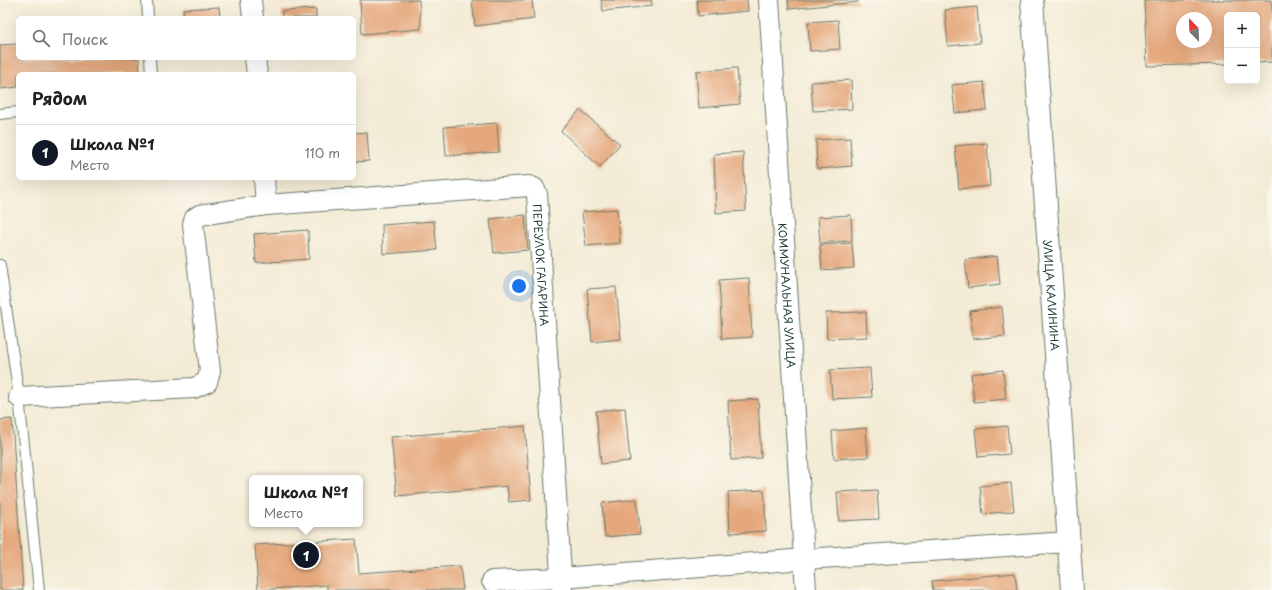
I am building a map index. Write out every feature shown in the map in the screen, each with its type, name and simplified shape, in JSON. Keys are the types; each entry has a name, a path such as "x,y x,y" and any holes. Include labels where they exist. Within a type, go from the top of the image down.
{"street":[{"path":"251,0 252,16"},
{"name":"КОММУНАЛЬНАЯ УЛИЦА","path":"769,0 806,590"},
{"name":"УЛИЦА КАЛИНИНА","path":"1032,0 1072,590"},
{"path":"255,60 257,72"},
{"path":"19,398 194,388 207,382 210,370 193,224 195,218 200,215 266,204 264,180"},
{"name":"ПЕРЕУЛОК ГАГАРИНА","path":"266,204 529,186 534,188 537,194 562,584"},
{"path":"492,581 562,584 804,559 1068,542"}],"lane":[{"path":"147,0 148,16"},
{"path":"150,60 151,72"},
{"path":"0,114 16,112"},
{"path":"0,265 19,398 39,590"}],"building":[{"path":"360,0 419,0 421,29 362,34"},
{"path":"472,0 532,0 534,19 475,26"},
{"path":"601,0 651,0 652,6 603,11"},
{"path":"697,0 747,0 748,11 698,16"},
{"path":"788,0 858,0 858,2 789,9"},
{"path":"1144,0 1271,0 1272,62 1260,63 1260,12 1224,12 1224,64 1147,66"},
{"path":"219,7 220,16 184,16 183,9"},
{"path":"977,7 980,43 948,46 945,10"},
{"path":"316,9 316,16 282,16 282,11"},
{"path":"838,20 840,49 810,51 808,22"},
{"path":"16,44 16,60 139,60 140,72 16,72 16,87 0,89 0,45"},
{"path":"737,68 740,104 699,108 696,71"},
{"path":"851,80 852,109 813,111 811,82"},
{"path":"984,82 987,110 955,113 952,85"},
{"path":"580,110 620,144 600,167 561,131"},
{"path":"497,123 499,152 446,156 444,127"},
{"path":"367,132 369,161 356,162 356,133"},
{"path":"850,138 852,166 817,169 816,140"},
{"path":"987,143 990,186 959,189 955,146"},
{"path":"743,152 746,211 716,213 714,154"},
{"path":"617,209 620,243 586,246 582,212"},
{"path":"525,215 528,250 494,253 490,219"},
{"path":"851,215 852,241 820,243 818,217"},
{"path":"434,221 437,250 383,254 382,225"},
{"path":"308,230 309,259 256,263 254,234"},
{"path":"852,243 854,268 822,270 820,245"},
{"path":"997,256 1000,284 968,288 965,260"},
{"path":"749,278 752,337 722,339 719,280"},
{"path":"616,287 621,339 592,342 587,289"},
{"path":"1002,307 1005,336 973,339 970,311"},
{"path":"866,312 867,337 827,339 826,313"},
{"path":"870,368 872,397 832,399 830,370"},
{"path":"1003,370 1006,399 974,402 971,374"},
{"path":"758,399 761,458 731,460 728,401"},
{"path":"625,408 630,461 601,464 596,411"},
{"path":"12,419 23,590 0,590 0,420"},
{"path":"525,426 531,500 509,502 507,486 397,496 391,437"},
{"path":"1007,426 1010,454 978,457 975,429"},
{"path":"866,428 868,457 834,459 832,431"},
{"path":"1011,483 1014,511 983,514 980,486"},
{"path":"764,490 766,531 730,533 728,492"},
{"path":"877,490 879,519 839,521 837,492"},
{"path":"637,499 640,534 605,537 602,503"},
{"path":"356,539 359,573 460,566 463,590 327,590 327,585 258,590 255,545"},
{"path":"1015,573 1017,590 933,590 932,581"}],"place":[{"name":"Школа №1","path":"306,555"}]}
